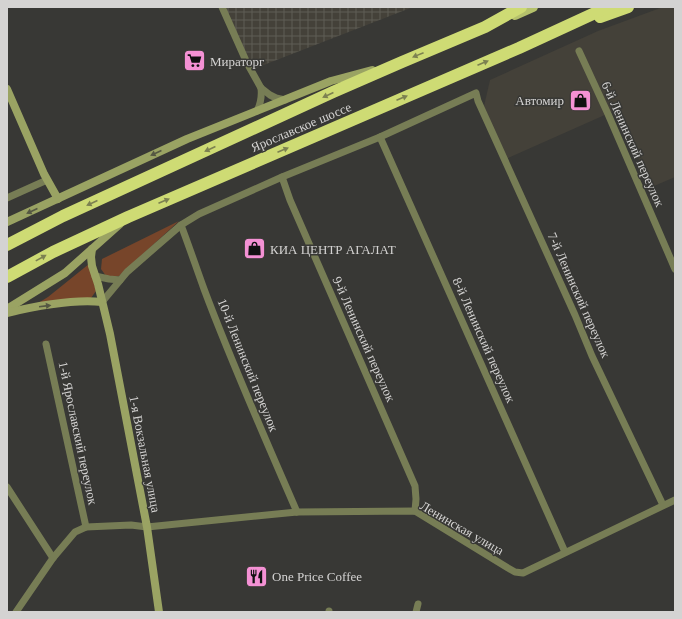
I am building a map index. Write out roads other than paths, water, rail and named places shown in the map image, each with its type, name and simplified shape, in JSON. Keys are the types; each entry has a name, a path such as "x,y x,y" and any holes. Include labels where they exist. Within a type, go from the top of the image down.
{"highway":[{"path":"486,27 521,7"},
{"name":"Ярославское шоссе","path":"7,277 53,252 128,217 519,48 608,7"},
{"path":"519,48 628,7"},
{"name":"Ярославское шоссе","path":"7,245 63,216 402,62 486,27"}],"main road":[{"name":"Ярославское шоссе","path":"486,27 533,7"}],"street":[{"path":"222,7 247,63 261,88 262,96 257,111"},
{"name":"6-й Ленинский переулок","path":"578,51 608,114 675,268"},
{"path":"7,222 187,139 331,82 402,62"},
{"path":"261,88 270,95 285,100"},
{"path":"7,89 58,199"},
{"name":"7-й Ленинский переулок","path":"380,137 476,93 478,101 575,315 592,356 663,505"},
{"path":"7,313 29,307 72,302 102,302 127,272 181,225 199,214 282,177 380,137"},
{"name":"8-й Ленинский переулок","path":"380,137 565,552"},
{"name":"9-й Ленинский переулок","path":"282,177 290,200 415,486 415,511"},
{"path":"7,198 48,180"},
{"path":"7,309 64,272 128,217"},
{"name":"10-й Ленинский переулок","path":"181,225 190,246 203,288 297,512"},
{"name":"1-я Вокзальная улица","path":"92,249 91,257 108,322 147,526 159,612"},
{"path":"95,276 120,280"},
{"name":"1-й Ярославский переулок","path":"46,344 86,527"},
{"path":"7,487 53,558"},
{"name":"Ленинская улица","path":"86,527 130,525 147,526 297,512 415,511 515,572 523,573 675,500"},
{"path":"16,612 53,558 75,532 86,527"},
{"path":"416,612 418,604"}],"place":[{"name":"Мираторг","path":"194,61"},
{"name":"Автомир","path":"580,100"},
{"name":"КИА ЦЕНТР АГАЛАТ","path":"254,249"},
{"name":"One Price Coffee","path":"256,576"}]}
